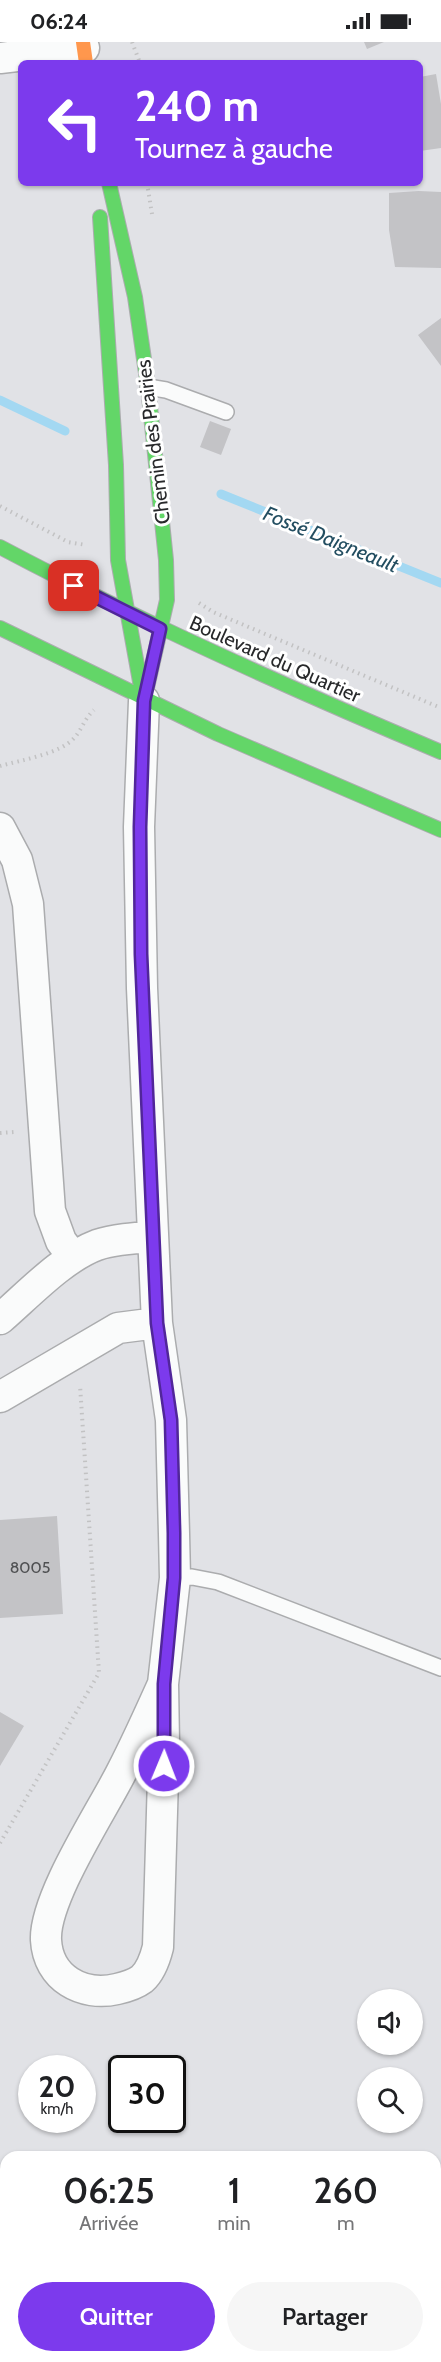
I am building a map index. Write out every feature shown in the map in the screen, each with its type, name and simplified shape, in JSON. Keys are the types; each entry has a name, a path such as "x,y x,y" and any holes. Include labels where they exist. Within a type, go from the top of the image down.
{"main road":[{"name":"Chemin des Prairies","path":"98,186 116,465 118,560 144,701"},
{"name":"Chemin des Prairies","path":"109,186 135,297 166,560 167,600 144,701"},
{"name":"Boulevard du Quartier","path":"0,547 217,656 441,753"},
{"path":"0,628 144,701 328,784 441,830"}],"street":[{"path":"0,58 84,51"},
{"name":"Chemin des Prairies","path":"144,701 140,817 140,930 157,1323 171,1420 174,1578 164,1684 158,1947 150,1971 141,1979 130,1986 92,1992 64,1979 54,1968 48,1954 47,1925 57,1893 122,1772 164,1684"},
{"path":"0,828 17,860 28,904 50,1211 61,1242 73,1257"},
{"path":"0,1318 73,1257 98,1245 153,1237"},
{"path":"0,1397 118,1328 157,1323"}],"lane":[{"path":"147,387 166,390 226,412"},
{"path":"174,1578 192,1577 218,1582 441,1668"}],"path":[{"path":"132,42 139,60"},
{"path":"0,506 68,542 86,545"},
{"name":"Boulevard du Quartier","path":"191,599 213,612 441,708"},
{"path":"0,766 51,752 68,743 94,710"},
{"path":"0,1843 99,1673 80,1384"}],"building":[{"path":"364,42 384,42 367,49"},
{"path":"436,74 441,104 441,148 423,151 423,76"},
{"path":"441,192 441,268 395,267 389,230 389,193"},
{"path":"441,318 441,366 418,335"},
{"path":"210,421 231,429 221,455 200,447"},
{"path":"57,1516 63,1614 0,1618 0,1520"},
{"path":"0,1712 24,1726 0,1766"}],"waterway":[{"name":"Fossé Daigneault","path":"0,400 65,431"},
{"name":"Fossé Daigneault","path":"221,494 441,583"}],"traffic: fast":[{"path":"110,186 135,297 148,387 166,560 167,600 144,701"},
{"path":"100,217 116,465 118,560 141,687"},
{"path":"0,547 218,654 441,752"},
{"path":"0,628 218,734 441,830"}],"traffic: slow":[{"path":"83,42 86,60"}],"route":[{"path":"74,586 160,629 144,701 140,827 141,954 157,1323 171,1420 174,1533 171,1626 164,1684 164,1766"}]}
